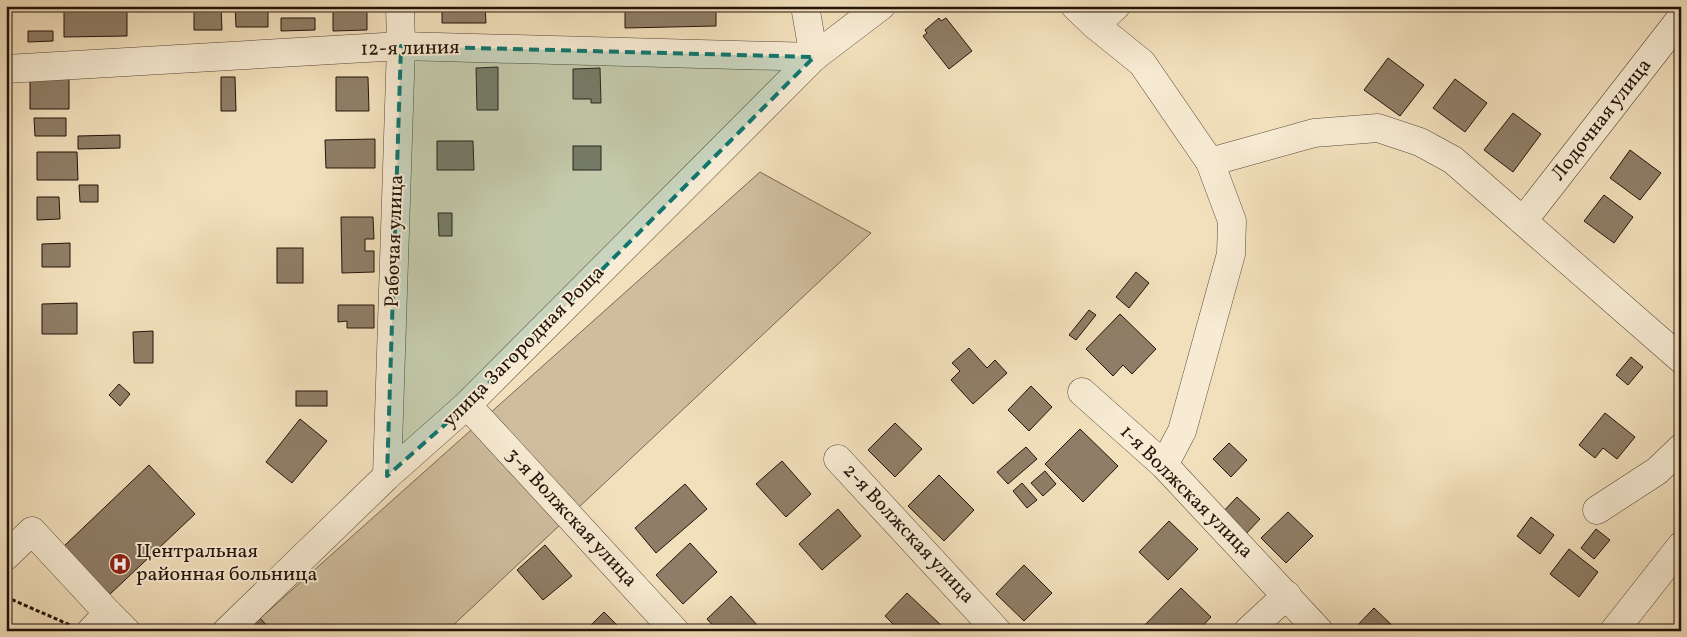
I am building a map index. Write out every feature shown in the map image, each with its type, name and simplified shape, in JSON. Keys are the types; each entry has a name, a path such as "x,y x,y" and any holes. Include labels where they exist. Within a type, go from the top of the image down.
{"street":[{"name":"Рабочая улица","path":"387,476 400,6"},
{"path":"805,6 814,57"},
{"name":"улица Загородная Роща","path":"227,631 387,476 467,405 814,57 881,6"},
{"path":"1075,6 1095,25 1142,63 1210,162 1232,222 1231,254 1182,431 1164,465"},
{"path":"1095,25 1116,6"},
{"name":"Лодочная улица","path":"1523,221 1681,18"},
{"name":"12-я линия","path":"6,69 400,46 814,57"},
{"path":"1210,162 1314,133 1378,128 1420,142 1453,160 1681,359"},
{"name":"1-я Волжская улица","path":"1082,392 1164,465 1319,631"},
{"name":"3-я Волжская улица","path":"467,405 675,631"},
{"path":"1596,510 1657,471 1681,448"},
{"name":"2-я Волжская улица","path":"838,459 997,631"},
{"path":"6,556 32,531 100,625"},
{"path":"1614,631 1681,546"},
{"path":"1248,631 1287,596"}],"path":[{"path":"6,597 100,625"}],"highlighted area":[{"path":"401,46 814,57 467,405 387,476"}],"shaded area":[{"path":"760,172 871,233 447,631 246,631"}],"building":[{"path":"64,6 127,6 127,36 64,37"},
{"path":"194,6 221,6 222,30 194,30"},
{"path":"235,6 268,6 268,27 236,27"},
{"path":"333,6 367,6 367,30 333,31"},
{"path":"442,6 485,6 486,23 442,23"},
{"path":"625,6 716,6 716,26 625,28"},
{"path":"281,18 315,18 315,30 281,31"},
{"path":"939,18 941,21 946,18 972,51 949,69 923,36 927,33 925,30"},
{"path":"28,31 53,31 53,41 28,42"},
{"path":"1388,58 1424,85 1400,116 1364,90"},
{"path":"498,67 498,110 477,110 476,68"},
{"path":"600,68 601,103 591,103 591,99 573,99 573,69"},
{"path":"69,77 69,109 30,109 30,78"},
{"path":"221,77 235,77 236,111 221,111"},
{"path":"336,77 368,77 369,111 336,111"},
{"path":"1455,79 1487,103 1465,132 1433,108"},
{"path":"1513,113 1541,134 1513,172 1484,150"},
{"path":"34,118 66,118 66,136 35,136"},
{"path":"120,135 120,148 78,149 78,136"},
{"path":"375,139 375,168 326,168 325,140"},
{"path":"437,141 473,141 474,170 437,170"},
{"path":"573,146 601,146 601,170 573,170"},
{"path":"1630,150 1661,173 1640,200 1610,178"},
{"path":"37,152 77,152 78,180 37,180"},
{"path":"79,185 98,185 98,202 80,202"},
{"path":"1604,195 1633,217 1614,243 1584,221"},
{"path":"37,197 59,197 60,219 37,220"},
{"path":"438,213 452,213 452,236 439,236"},
{"path":"341,217 373,217 374,239 365,239 365,251 374,251 374,272 342,273"},
{"path":"70,243 70,267 42,267 42,244"},
{"path":"277,248 303,248 303,283 277,283"},
{"path":"1136,272 1149,283 1129,308 1116,297"},
{"path":"77,303 77,334 42,334 42,304"},
{"path":"338,305 374,305 374,328 347,328 347,321 338,322"},
{"path":"1089,310 1096,315 1076,340 1069,335"},
{"path":"1120,314 1156,349 1132,374 1123,365 1113,376 1086,349"},
{"path":"153,331 153,363 134,363 133,332"},
{"path":"969,348 987,368 995,360 1007,373 973,404 951,380 960,371 952,363"},
{"path":"1631,357 1643,367 1628,385 1616,375"},
{"path":"119,384 130,394 120,406 109,395"},
{"path":"1031,386 1052,407 1029,431 1008,410"},
{"path":"296,391 327,391 327,406 296,406"},
{"path":"1605,413 1635,437 1617,459 1603,448 1595,458 1579,445"},
{"path":"300,419 327,441 292,483 266,462"},
{"path":"895,423 922,449 895,477 868,450"},
{"path":"1080,429 1118,466 1083,502 1045,464"},
{"path":"1229,443 1247,460 1231,477 1213,459"},
{"path":"1026,447 1037,459 1008,484 997,472"},
{"path":"782,461 811,494 786,517 756,484"},
{"path":"149,465 195,514 108,596 62,548"},
{"path":"1045,471 1056,484 1043,496 1031,483"},
{"path":"939,475 974,510 944,541 908,506"},
{"path":"1022,483 1037,500 1027,508 1013,491"},
{"path":"685,484 707,509 656,553 635,528"},
{"path":"1237,497 1260,519 1242,538 1219,516"},
{"path":"838,509 861,536 822,570 799,544"},
{"path":"1288,512 1313,536 1286,563 1261,538"},
{"path":"1531,517 1554,535 1540,554 1517,536"},
{"path":"1169,521 1198,549 1168,580 1139,552"},
{"path":"1596,529 1610,540 1594,559 1581,548"},
{"path":"690,543 717,572 683,604 656,575"},
{"path":"545,545 572,576 543,600 517,570"},
{"path":"1569,549 1598,572 1579,597 1550,574"},
{"path":"1024,565 1052,593 1024,621 996,594"},
{"path":"1181,588 1211,617 1198,631 1139,631"},
{"path":"907,593 943,627 939,631 900,631 885,616"},
{"path":"731,596 758,626 753,631 718,631 707,619"},
{"path":"1374,608 1398,631 1352,631"},
{"path":"604,612 623,631 585,631"},
{"path":"256,614 272,631 239,631"}],"place":[{"name":"Центральная районная больница","path":"120,564"}]}
